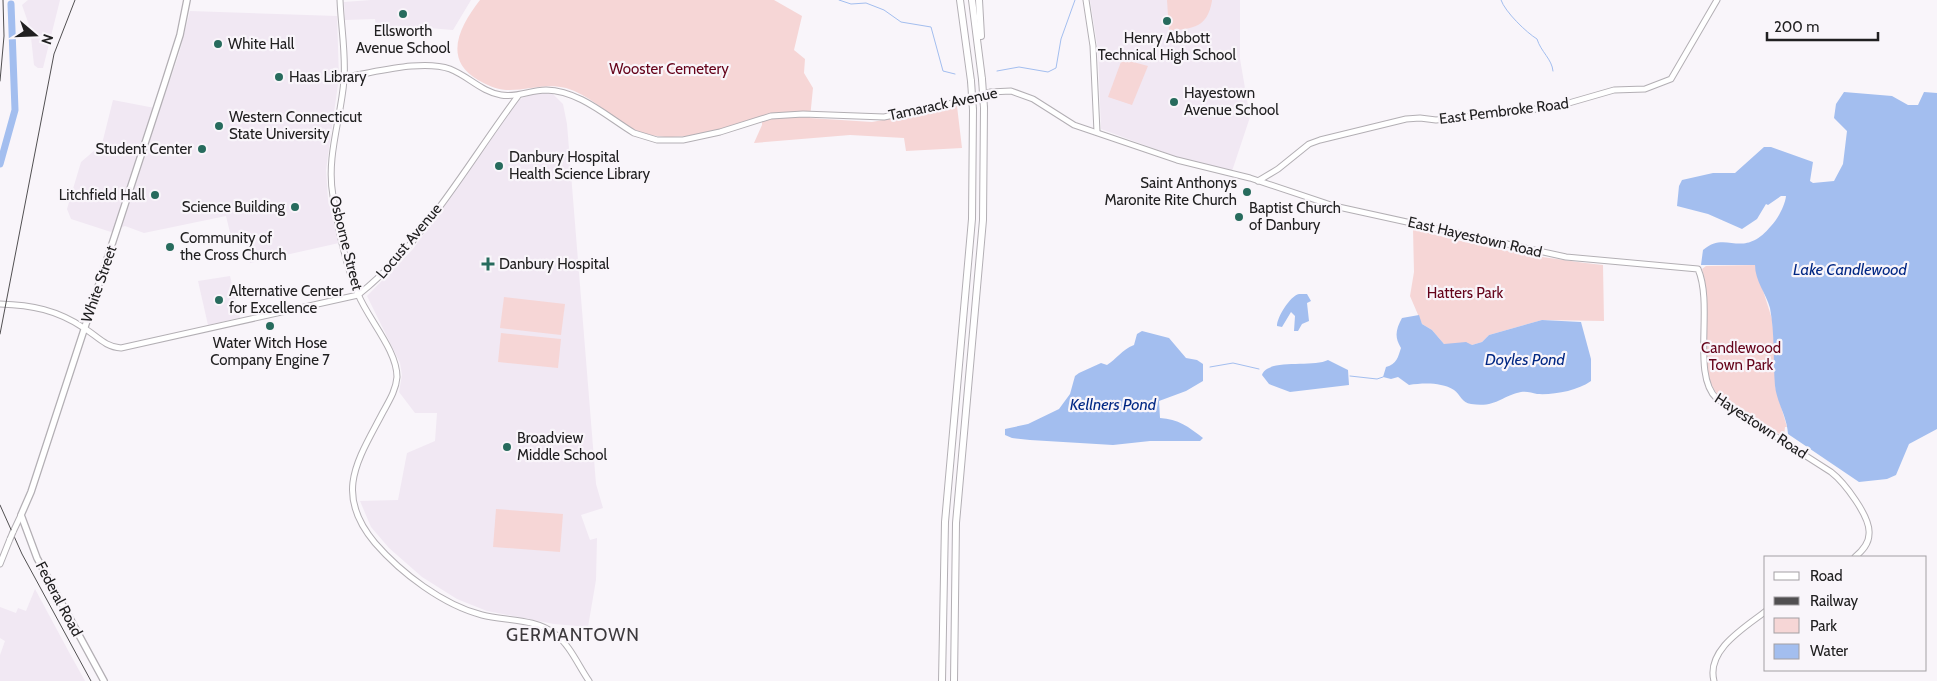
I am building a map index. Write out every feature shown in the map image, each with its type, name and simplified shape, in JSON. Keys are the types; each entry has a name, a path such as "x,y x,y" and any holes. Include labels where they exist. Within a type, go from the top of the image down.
{"highway":[{"path":"942,681 945,522 972,219 973,110 964,23 959,0"},
{"path":"954,681 956,523 983,220 984,108 981,67 972,0"},
{"path":"979,0 981,67"}],"main road":[{"name":"White Street","path":"21,515 31,492 170,68 187,0"},
{"name":"Federal Road","path":"21,515 37,558 104,681"}],"street":[{"name":"Osborne Street","path":"340,0 344,77 332,153 331,180 341,234 358,295 392,357 397,378 391,397 361,454 353,475 354,499 366,531 399,566 455,604 482,615 540,626 553,632 563,641 589,681"},
{"path":"1086,0 1093,46 1097,132"},
{"name":"East Pembroke Road","path":"1258,181 1278,169 1309,144 1346,132 1413,119 1436,120 1555,107 1614,90 1645,89 1659,85 1671,79 1717,0"},
{"path":"344,77 437,66 458,72 489,91 501,95 518,96"},
{"name":"Tamarack Avenue","path":"518,96 539,90 566,93 578,98 634,133 657,140 702,137 771,116 884,117 1000,91 1030,97 1071,124 1177,160 1258,181"},
{"name":"Locust Avenue","path":"0,304 43,308 84,328 105,344 121,348 358,295 375,282 416,238 518,96"},
{"name":"East Hayestown Road","path":"1258,181 1334,206 1566,258 1698,269"},
{"name":"Hayestown Road","path":"1698,269 1705,290 1704,369 1709,391 1717,399 1831,472 1843,482 1869,527 1867,542 1856,556"},
{"name":"White Street","path":"0,564 21,515"},
{"path":"1714,681 1712,664 1719,651 1764,613"}],"shaded area":[{"path":"28,0 60,0 43,68 38,68 34,65 30,28 22,5"},
{"name":"Ellsworth Avenue School","path":"371,0 471,0 453,30 416,27 377,33 375,19 345,20 344,2"},
{"name":"Hayestown Avenue School","path":"1090,0 1240,0 1240,59 1250,117 1232,171 1185,160 1101,129 1098,50"},
{"name":"Western Connecticut State University","path":"190,11 337,16 339,77 326,170 328,199 339,243 250,263 246,242 233,245 226,216 144,233 125,226 111,232 71,219 67,209 81,162 102,144 113,100 160,109 179,54"},
{"name":"Broadview Middle School","path":"536,92 553,94 563,104 567,124 596,484 603,508 581,515 590,540 597,538 596,580 588,627 554,624 487,611 457,599 422,577 389,548 371,527 360,501 398,500 407,453 435,441 437,413 415,413 399,392 402,375 400,363 367,296 413,249 518,100"},
{"name":"Alternative Center for Excellence","path":"230,276 240,318 208,325 198,281"},
{"path":"35,589 85,681 0,681 0,655 5,641 0,638 0,607 16,613 18,608 26,611"}],"green space":[{"name":"Wooster Cemetery","path":"480,0 774,0 802,16 794,50 805,59 804,73 813,88 810,118 872,122 957,106 962,148 906,151 904,138 850,135 754,143 762,125 762,116 710,132 675,137 657,136 640,132 624,124 589,99 566,88 550,86 506,90 495,88 467,72 460,62 458,52 461,31"},
{"path":"1167,0 1212,1 1207,17 1203,22 1186,29 1169,31"},
{"path":"1122,59 1148,66 1132,105 1108,97"},
{"name":"Hatters Park","path":"1413,229 1507,251 1603,265 1604,321 1542,320 1489,335 1482,342 1472,345 1444,344 1432,330 1422,324 1410,296 1414,272"},
{"name":"Candlewood Town Park","path":"1755,265 1772,319 1775,348 1775,386 1787,427 1785,427 1784,437 1720,397 1712,385 1707,371 1705,336 1706,300 1702,269 1706,266"},
{"path":"504,297 565,304 561,335 500,328"},
{"path":"501,333 561,339 558,368 498,362"},
{"path":"496,509 563,514 560,552 493,547"}],"water":[{"name":"Lake Candlewood","path":"1844,92 1892,96 1908,105 1918,105 1924,92 1937,93 1937,429 1909,444 1896,475 1887,479 1859,482 1788,434 1775,386 1772,318 1770,308 1755,271 1755,265 1701,265 1703,250 1712,244 1720,242 1752,242 1761,236 1778,217 1786,196 1781,196 1768,205 1766,204 1757,219 1742,229 1708,214 1677,206 1679,186 1682,180 1713,173 1735,173 1764,147 1771,147 1813,162 1810,181 1813,183 1834,181 1843,164 1847,131 1834,118 1836,104"},
{"path":"1299,294 1307,294 1311,301 1307,303 1309,321 1302,324 1298,331 1294,331 1295,316 1291,312 1282,327 1277,326 1279,317 1285,307"},
{"name":"Doyles Pond","path":"1419,315 1422,324 1432,330 1444,344 1466,342 1472,345 1482,342 1489,335 1542,320 1581,322 1591,359 1591,381 1565,392 1537,394 1521,392 1493,403 1480,405 1465,402 1449,387 1438,384 1409,385 1398,377 1391,379 1383,377 1386,367 1395,362 1401,348 1397,340 1397,333 1402,318"},
{"name":"Kellners Pond","path":"1142,331 1169,338 1186,358 1197,360 1203,364 1203,381 1186,391 1159,401 1160,418 1172,420 1188,427 1203,438 1200,441 1150,441 1113,445 1030,440 1012,438 1005,435 1005,429 1028,424 1059,409 1070,394 1075,376 1101,363 1107,365 1126,349 1134,345 1137,334"},
{"path":"1328,360 1348,370 1349,385 1290,392 1269,384 1262,375 1272,367"}],"waterway":[{"path":"839,0 851,4 866,3 884,10 901,22 931,27 943,71 955,74"},
{"path":"997,71 1019,67 1048,72 1056,68 1061,39 1075,0"},
{"path":"1501,0 1517,22 1537,39 1551,63 1553,71"},
{"path":"0,164 15,110 11,4"},
{"path":"1210,367 1233,363 1259,369"},
{"path":"1350,376 1377,379 1383,377"}],"railway":[{"path":"0,81 4,36 3,0"},
{"path":"0,334 54,54 75,0"},
{"path":"0,505 22,554 91,681"}],"place":[{"name":"Ellsworth Avenue School","path":"403,14"},
{"name":"Henry Abbott Technical High School","path":"1167,21"},
{"name":"White Hall","path":"218,44"},
{"name":"Haas Library","path":"279,77"},
{"name":"Hayestown Avenue School","path":"1174,102"},
{"name":"Western Connecticut State University","path":"219,126"},
{"name":"Student Center","path":"202,149"},
{"name":"Danbury Hospital Health Science Library","path":"499,166"},
{"name":"Saint Anthonys Maronite Rite Church","path":"1247,192"},
{"name":"Litchfield Hall","path":"155,195"},
{"name":"Science Building","path":"295,207"},
{"name":"Baptist Church of Danbury","path":"1239,217"},
{"name":"Community of the Cross Church","path":"170,247"},
{"name":"Danbury Hospital","path":"488,264"},
{"name":"Alternative Center for Excellence","path":"219,300"},
{"name":"Water Witch Hose Company Engine 7","path":"270,326"},
{"name":"Broadview Middle School","path":"507,447"}],"district":[{"name":"GERMANTOWN","path":"573,635"}]}
